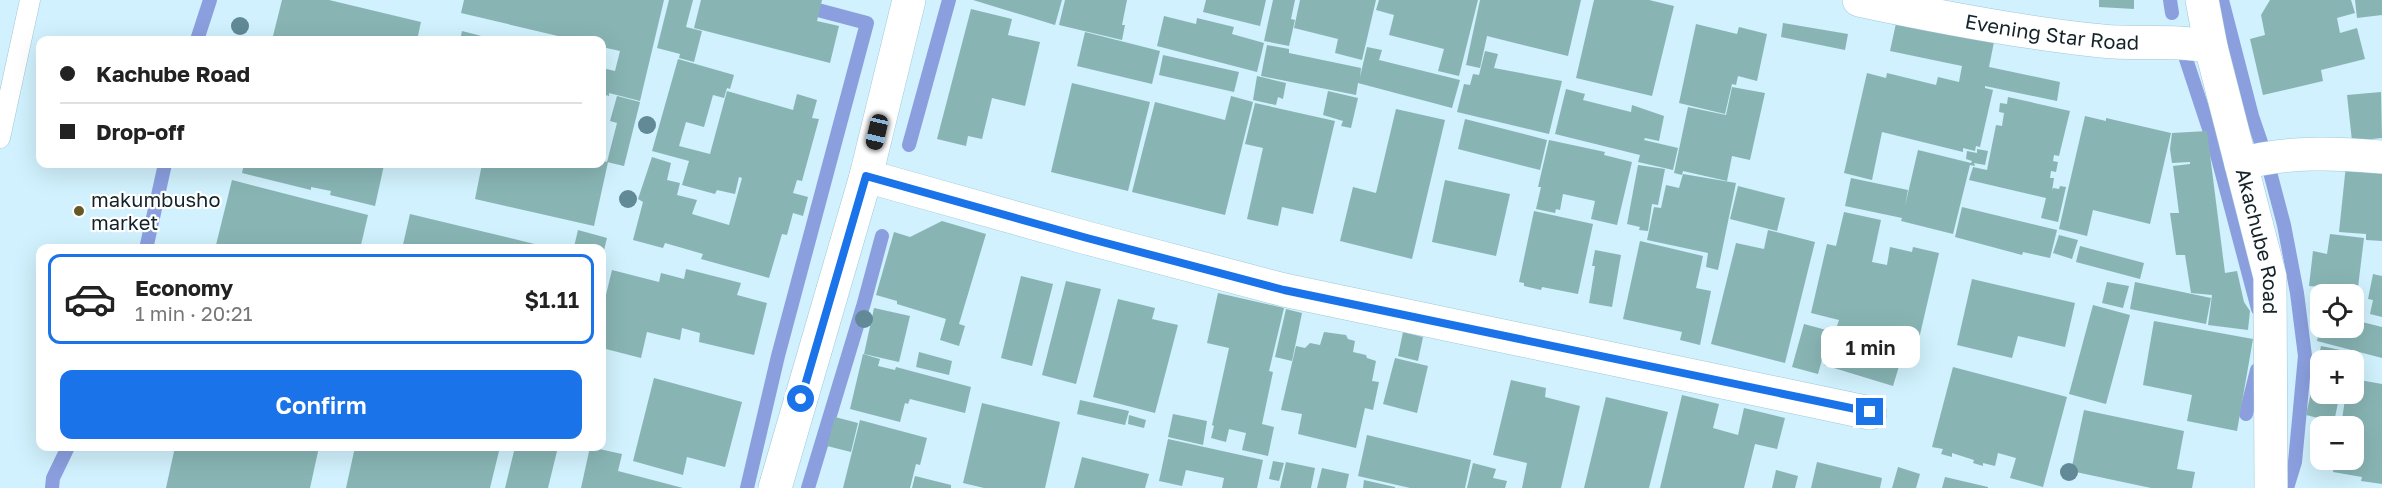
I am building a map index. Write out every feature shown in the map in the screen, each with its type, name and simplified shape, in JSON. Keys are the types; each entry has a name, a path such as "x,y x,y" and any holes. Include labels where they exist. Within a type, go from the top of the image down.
{"street":[{"path":"775,488 866,176 909,0"},
{"name":"Evening Star Road","path":"1859,0 2104,42 2192,43 2211,47"},
{"name":"Akachube Road","path":"2202,0 2211,47 2270,277 2275,487"},
{"path":"2241,164 2266,157 2332,153 2382,157"},
{"path":"866,176 1284,290 1870,412"}],"lane":[{"path":"0,138 30,0"}],"building":[{"path":"282,0 329,0 421,22 418,36 273,36"},
{"path":"464,0 664,0 640,101 609,93 609,96 606,95 606,69 615,71 620,51 606,48 606,36 558,36 461,13"},
{"path":"669,0 693,0 686,27 702,31 694,62 679,58 680,54 657,48"},
{"path":"701,0 822,0 817,21 839,26 830,63 694,28"},
{"path":"973,0 1062,0 1055,25"},
{"path":"1065,0 1127,0 1122,25 1125,25 1122,40 1059,25"},
{"path":"1206,0 1266,0 1260,26 1203,12"},
{"path":"1273,0 1295,0 1291,19 1295,20 1289,46 1264,41"},
{"path":"1300,0 1376,0 1362,60 1335,53 1338,39 1294,28"},
{"path":"1379,0 1478,0 1459,76 1438,71 1444,49 1389,35 1394,15 1376,10"},
{"path":"1480,0 1581,0 1568,56 1487,36 1480,68 1466,65"},
{"path":"1594,0 1649,0 1674,6 1652,96 1576,78"},
{"path":"2099,0 2134,0 2134,9 2099,7"},
{"path":"2270,0 2351,0 2355,13 2337,18 2340,33 2357,28 2365,59 2321,70 2323,81 2263,95 2250,39 2265,35 2261,15"},
{"path":"2355,0 2382,0 2382,15 2357,18"},
{"path":"971,9 1012,19 1008,35 1040,42 1025,106 992,98 982,139 968,136 966,146 937,139"},
{"path":"1898,14 1995,37 1989,67 2060,82 2057,101 1985,86 1993,90 1980,147 1976,146 1975,151 1963,148 1963,152 1882,132 1872,180 1844,173 1867,73 1886,78 1887,73 1936,85 1938,77 1959,82 1962,66 1890,51"},
{"path":"1164,16 1196,24 1197,18 1234,27 1232,34 1264,43 1257,72 1157,46"},
{"path":"1783,23 1848,34 1845,50 1781,37"},
{"path":"1696,24 1737,34 1739,27 1767,34 1757,81 1738,76 1736,85 1732,84 1725,114 1679,103"},
{"path":"462,31 481,36 461,36"},
{"path":"1085,32 1160,51 1152,84 1077,66"},
{"path":"1267,45 1289,49 1289,53 1361,68 1360,77 1367,47 1382,50 1379,60 1460,80 1452,108 1358,83 1356,95 1261,76"},
{"path":"1485,51 1498,54 1494,68 1562,81 1549,134 1457,112 1464,84 1470,85 1473,74 1479,75"},
{"path":"1163,55 1239,72 1234,92 1159,75"},
{"path":"678,59 734,75 730,89 727,88 724,98 713,95 704,127 686,122 679,146 710,154 727,91 793,110 797,94 817,100 812,118 819,119 802,181 797,180 793,193 808,197 803,216 793,213 787,235 782,234 769,278 701,259 703,254 665,243 663,248 633,240 643,202 638,199 652,157 671,163 667,180 680,183 677,195 697,200 692,214 729,225 742,178 739,177 735,194 717,190 715,194 682,185 689,161 652,151"},
{"path":"1257,76 1286,83 1283,99 1278,97 1276,105 1253,100"},
{"path":"1072,83 1150,102 1128,191 1051,172"},
{"path":"1732,87 1765,93 1750,160 1732,156 1727,181 1683,171 1682,175 1674,173 1688,107 1726,115"},
{"path":"1566,89 1585,94 1583,100 1631,112 1632,105 1664,116 1659,141 1645,138 1644,140 1678,148 1673,170 1638,162 1640,155 1555,134"},
{"path":"1328,91 1358,98 1351,128 1341,126 1343,121 1323,115"},
{"path":"2381,92 2382,138 2352,141 2347,95"},
{"path":"617,96 640,102 624,166 607,162 617,123 610,121"},
{"path":"1231,96 1253,102 1225,215 1132,192 1155,102 1225,120"},
{"path":"2008,97 2070,111 2059,156 2054,155 2053,161 2058,162 2056,172 2051,171 2050,178 2054,178 2052,191 2053,188 2059,189 2060,186 2066,187 2058,222 2041,218 2046,198 1969,180 1973,167 1987,170 1996,125 2002,126 2004,113 1999,112 2000,103 2007,104"},
{"path":"1255,103 1335,121 1313,214 1282,207 1278,226 1247,219 1263,148 1245,144"},
{"path":"1396,109 1445,120 1412,259 1340,241 1353,187 1376,193"},
{"path":"2085,116 2106,121 2106,118 2171,133 2150,224 2093,210 2087,236 2059,229"},
{"path":"1465,119 1547,140 1540,170 1458,149"},
{"path":"2207,131 2225,273 2237,271 2244,302 2250,311 2248,330 2208,325 2212,295 2191,293 2185,255 2176,255 2170,213 2179,213 2173,166 2190,164 2190,162 2172,163 2170,149 2172,133"},
{"path":"1549,140 1605,152 1604,155 1632,162 1617,225 1591,219 1595,201 1563,194 1560,210 1556,209 1555,213 1536,209 1541,187 1538,187"},
{"path":"1977,149 1988,151 1985,165 1974,163 1975,166 1970,165 1953,234 1901,221 1902,218 1845,206 1851,178 1908,190 1905,206 1918,150 1971,163 1972,161 1966,159 1967,151 1977,153"},
{"path":"606,162 608,162 594,226 475,199 481,168 606,168"},
{"path":"1638,165 1665,169 1658,205 1652,204 1648,231 1639,230 1640,227 1627,224"},
{"path":"2346,165 2382,169 2382,241 2366,240 2366,234 2339,232"},
{"path":"243,168 383,168 375,206 330,195 331,191 311,187 311,190 242,173"},
{"path":"1683,174 1736,183 1718,270 1706,267 1708,253 1647,240 1654,207 1661,208 1666,185 1679,188"},
{"path":"232,180 368,215 361,244 216,244"},
{"path":"1445,180 1510,194 1496,256 1432,242"},
{"path":"1738,186 1785,198 1777,231 1730,219"},
{"path":"1962,207 2057,230 2050,258 2023,252 2022,255 1955,237"},
{"path":"1534,211 1593,224 1578,294 1542,287 1541,290 1524,286 1524,283 1519,282"},
{"path":"1844,212 1881,220 1872,262 1887,265 1890,247 1912,252 1913,247 1939,253 1918,343 1910,341 1908,350 1863,341 1903,353 1893,386 1824,365 1839,320 1811,313 1827,244 1836,246"},
{"path":"410,214 535,244 403,244"},
{"path":"942,221 986,234 959,324 965,326 959,346 940,340 946,319 876,295 894,232 910,237"},
{"path":"578,230 607,238 606,244 575,244"},
{"path":"1768,230 1815,242 1785,363 1711,344 1736,243 1764,249"},
{"path":"2330,234 2364,238 2358,284 2310,284 2309,286 2313,251 2327,254"},
{"path":"2059,235 2078,240 2072,259 2053,253"},
{"path":"1640,241 1703,256 1696,288 1711,291 1700,345 1680,340 1682,332 1623,319"},
{"path":"2080,246 2144,263 2140,279 2076,262"},
{"path":"1595,250 1621,255 1612,307 1589,303"},
{"path":"686,269 741,283 737,295 767,303 754,355 699,342 700,333 682,328 680,340 647,332 641,358 606,349 606,295 612,270 659,282 661,273 684,279"},
{"path":"2373,274 2382,276 2382,317 2370,314 2373,300 2368,299"},
{"path":"1021,276 1053,284 1032,366 1001,358"},
{"path":"1972,279 2075,303 2065,347 2018,336 2012,358 1957,345"},
{"path":"1066,281 1101,289 1076,384 1042,375"},
{"path":"2107,282 2129,286 2123,308 2102,303"},
{"path":"2135,282 2211,298 2206,324 2130,309"},
{"path":"1218,293 1284,308 1269,371 1273,372 1262,424 1274,427 1268,456 1242,450 1246,433 1229,429 1226,442 1211,438 1229,348 1207,343"},
{"path":"1118,299 1155,308 1152,319 1178,325 1155,413 1093,397"},
{"path":"2093,305 2130,315 2106,404 2069,394"},
{"path":"874,308 910,316 899,362 864,354"},
{"path":"1286,309 1302,313 1292,361 1275,357"},
{"path":"2154,321 2253,339 2237,431 2187,421 2192,395 2143,385"},
{"path":"2364,322 2382,327 2382,358 2364,353 2364,350 2351,350 2317,341 2318,338 2364,338"},
{"path":"1804,324 1830,331 1818,374 1792,367"},
{"path":"1324,332 1346,335 1348,339 1355,341 1353,352 1366,355 1367,358 1376,361 1372,381 1379,382 1373,410 1365,408 1356,448 1298,434 1302,414 1281,410 1296,346 1305,348 1310,343 1320,345"},
{"path":"1403,332 1423,337 1418,361 1398,356"},
{"path":"2321,346 2340,350 2320,350"},
{"path":"919,352 952,361 949,375 916,367"},
{"path":"863,354 880,359 878,366 895,370 896,367 971,387 965,413 910,399 908,404 905,403 900,422 850,409"},
{"path":"1395,358 1428,366 1417,413 1383,404"},
{"path":"1953,367 2067,397 2043,487 2010,478 2016,458 1998,453 1995,466 1983,463 1983,466 1973,463 1974,460 1952,453 1952,457 1941,454 1943,449 1932,447"},
{"path":"654,378 742,402 725,467 687,457 683,475 633,461"},
{"path":"1511,380 1546,388 1545,397 1580,406 1561,488 1522,488 1527,463 1493,455"},
{"path":"2364,381 2382,384 2382,484 2361,481 2362,477 2333,472 2333,470 2364,470 2364,416 2343,416 2344,404 2364,404"},
{"path":"1682,395 1719,404 1713,428 1738,435 1744,408 1785,418 1777,449 1755,444 1744,488 1660,488"},
{"path":"1606,397 1668,412 1649,488 1584,488"},
{"path":"2310,397 2310,404 2338,404 2335,416 2306,415"},
{"path":"1080,400 1129,411 1125,425 1077,414"},
{"path":"982,403 1060,422 1045,488 984,488 963,483"},
{"path":"2084,410 2184,431 2177,469 2195,472 2192,488 2151,488 2071,471"},
{"path":"1173,414 1207,421 1203,445 1168,437"},
{"path":"1129,415 1146,420 1144,428 1128,424"},
{"path":"835,417 858,423 851,452 827,446"},
{"path":"860,420 927,438 920,465 916,464 910,488 843,488"},
{"path":"1367,435 1471,460 1465,488 1410,488 1358,476"},
{"path":"1168,439 1263,460 1257,488 1222,488 1224,478 1186,470 1182,486 1159,481"},
{"path":"606,450 622,454 618,471 683,488 581,488 589,451"},
{"path":"174,451 318,451 310,488 166,488"},
{"path":"354,451 499,451 490,488 346,488"},
{"path":"514,451 557,451 548,488 505,488"},
{"path":"1082,457 1149,474 1145,488 1074,488"},
{"path":"1273,461 1284,463 1279,481 1269,479"},
{"path":"1286,462 1315,468 1311,488 1280,488"},
{"path":"1817,462 1882,478 1880,488 1811,488"},
{"path":"1473,463 1496,469 1493,478 1507,481 1505,488 1467,488"},
{"path":"1898,467 1920,474 1916,488 1892,488"},
{"path":"1322,468 1349,474 1346,488 1317,488"},
{"path":"1776,470 1798,476 1795,488 1772,488"},
{"path":"915,476 951,485 951,488 912,488"},
{"path":"1945,477 1988,487 1988,488 1942,488"},
{"path":"1364,480 1395,487 1395,488 1363,488"}],"waterway":[{"path":"198,36 210,0"},
{"path":"747,488 778,356 867,23 780,0"},
{"path":"909,145 949,0"},
{"path":"2170,0 2172,13"},
{"path":"2222,0 2252,116 2266,157 2284,225 2297,293 2305,356 2295,462 2287,488"},
{"path":"2185,56 2215,147 2258,309"},
{"path":"147,244 164,168"},
{"path":"808,488 882,236"},
{"path":"2246,414 2257,370"},
{"path":"52,488 53,478 66,451"}],"place":[{"name":"makumbusho market","path":"79,211"}],"route":[{"path":"801,399 866,176 1284,290 1870,412"}]}
